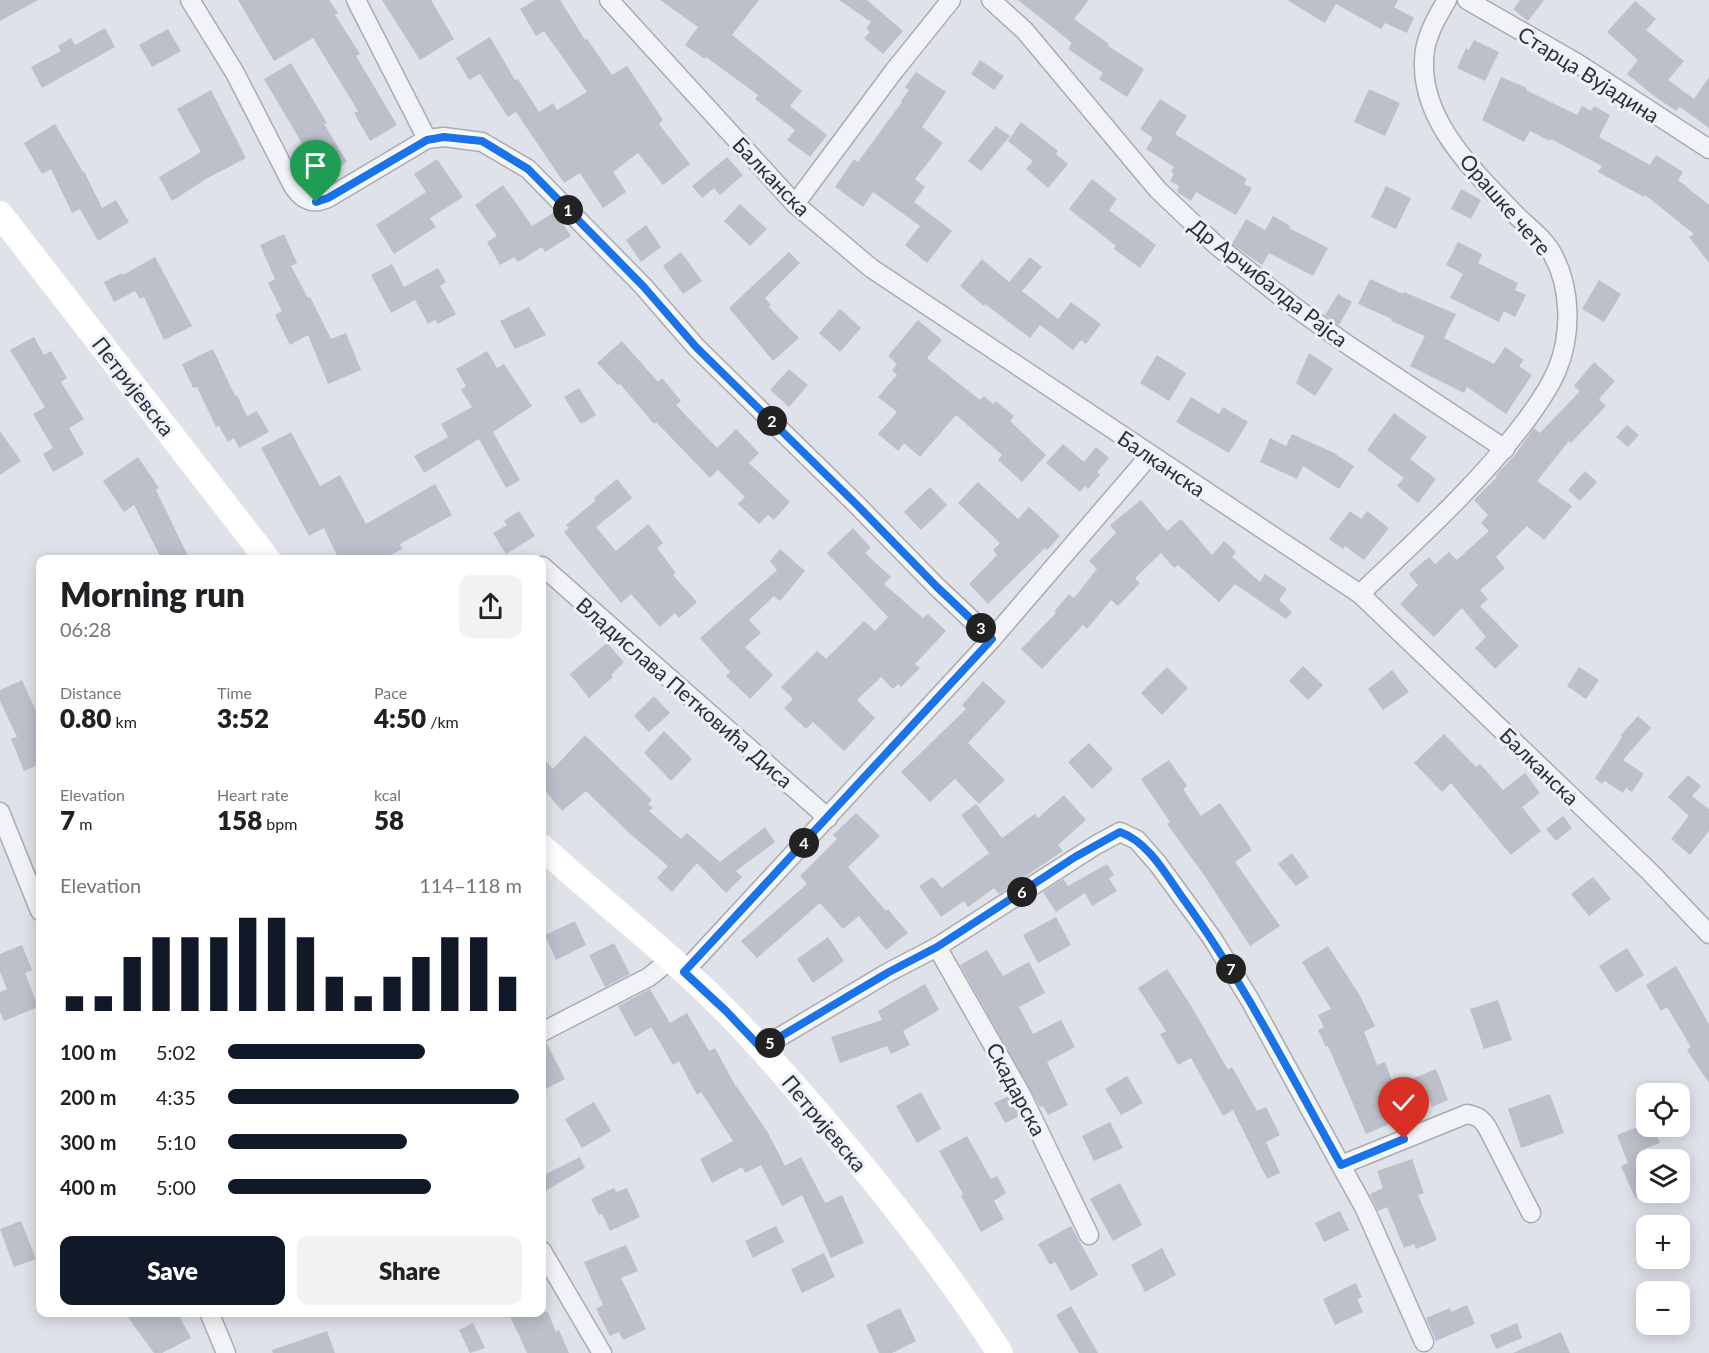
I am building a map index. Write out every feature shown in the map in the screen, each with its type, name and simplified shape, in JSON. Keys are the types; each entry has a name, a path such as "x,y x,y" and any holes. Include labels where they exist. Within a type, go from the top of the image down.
{"main road":[{"name":"Петријевска","path":"0,214 264,555"},
{"name":"Петријевска","path":"546,851 726,1011 761,1048 847,1147 920,1239 958,1290 1000,1353"}],"street":[{"path":"190,0 235,73 299,195 306,200 316,202 328,198 427,140 444,137 482,141 528,169 643,286 696,347 992,639"},
{"path":"356,0 427,140"},
{"name":"Балканска","path":"609,0 795,204 871,268 1360,594 1650,872 1709,934"},
{"path":"795,204 951,0"},
{"name":"Др Арчибалда Рајса","path":"991,0 1025,31 1158,190 1215,245 1293,306 1348,345 1505,449"},
{"name":"Орашке чете","path":"1360,594 1453,506 1505,449 1543,398 1558,368 1565,343 1564,281 1552,253 1480,176 1446,135 1430,101 1425,75 1425,50 1430,33 1447,0"},
{"name":"Старца Вујадина","path":"1467,0 1577,63 1709,149"},
{"path":"546,1030 649,977 677,966 828,818 992,639 1150,455"},
{"name":"Владислава Петковића Диса","path":"546,571 828,818"},
{"path":"0,812 36,901"},
{"path":"761,1048 889,972 937,947 1075,857 1120,832 1137,840 1158,864 1212,938 1251,1000 1365,1209 1424,1342"},
{"name":"Скадарска","path":"937,947 1022,1096 1089,1235"},
{"path":"1341,1165 1467,1114 1476,1116 1487,1127 1531,1213"},
{"path":"546,1258 602,1353"},
{"path":"210,1317 226,1353"}],"building":[{"path":"0,0 38,0 0,21"},
{"path":"238,0 329,0 338,13 335,15 360,54 356,56 397,125 370,141 354,113 358,111 313,38 274,61"},
{"path":"382,0 431,0 454,39 420,60"},
{"path":"535,0 560,0 585,40 587,39 612,75 627,66 663,120 659,124 690,164 663,185 638,153 613,172 626,192 603,208 580,173 564,183 516,112 508,117 480,74 469,80 456,58 490,37 515,80 518,79 539,112 553,103 557,110 587,92 544,31 536,36 520,9"},
{"path":"660,0 759,0 732,35 802,91 790,106 827,135 810,157 787,140 795,130 755,99 758,95 706,57 705,59 685,45 698,27"},
{"path":"839,0 867,0 903,31 883,54 864,38 870,32 866,28 871,22"},
{"path":"1018,0 1089,0 1074,19 1109,44 1108,46 1144,69 1127,97 1099,79 1103,73 1068,49 1072,43"},
{"path":"1287,0 1398,0 1394,7 1414,18 1407,33 1385,23 1381,29 1336,4 1325,23"},
{"path":"1520,0 1544,0 1528,21 1513,9"},
{"path":"1635,1 1656,19 1646,30 1684,61 1668,80 1694,99 1709,77 1709,128 1680,107 1676,111 1627,74 1638,60 1607,32"},
{"path":"105,28 115,47 42,88 31,67 61,51 58,46 71,38 75,45"},
{"path":"168,29 181,51 152,67 139,45"},
{"path":"1474,40 1499,52 1485,81 1457,68 1466,48 1469,50"},
{"path":"980,60 1004,76 994,90 971,74"},
{"path":"291,63 347,162 331,172 329,168 320,174 264,79"},
{"path":"916,72 946,92 922,127 943,143 915,179 925,187 914,202 952,231 927,263 905,245 920,226 873,192 863,207 835,187 854,159 858,162 902,102 909,90 905,87"},
{"path":"1501,77 1577,115 1582,106 1591,111 1594,106 1610,115 1599,137 1650,165 1656,155 1683,172 1678,180 1709,205 1709,263 1689,237 1694,234 1645,195 1644,197 1598,172 1602,166 1551,139 1550,141 1530,131 1524,142 1482,120"},
{"path":"1369,89 1400,103 1385,136 1354,122"},
{"path":"211,90 246,158 206,179 172,201 159,177 201,152 177,109"},
{"path":"1160,99 1187,116 1175,134 1247,179 1244,184 1252,188 1236,215 1196,192 1191,201 1177,192 1179,186 1170,181 1174,174 1171,172 1174,167 1146,149 1153,138 1140,129"},
{"path":"1021,122 1058,151 1056,154 1068,164 1048,188 1026,169 1033,161 1008,141"},
{"path":"55,124 84,171 102,208 116,200 129,222 98,241 80,209 72,213 51,169 42,174 24,143"},
{"path":"996,126 1010,136 981,171 968,161"},
{"path":"727,157 743,175 720,195 714,188 702,198 692,186"},
{"path":"437,159 463,197 430,218 436,227 394,254 376,225 426,192 414,174"},
{"path":"1092,179 1117,199 1109,210 1156,245 1140,268 1114,249 1116,246 1069,209"},
{"path":"503,185 532,226 555,212 571,236 545,252 542,247 518,262 514,257 500,265 487,242 497,236 475,205"},
{"path":"1386,186 1411,198 1396,229 1371,217"},
{"path":"1461,189 1481,200 1471,219 1451,209"},
{"path":"740,204 767,229 750,246 724,221"},
{"path":"1273,216 1290,226 1289,228 1328,248 1313,276 1269,253 1262,265 1232,244 1246,219 1265,230"},
{"path":"646,225 661,247 641,262 626,240"},
{"path":"284,234 297,263 291,266 331,339 346,333 361,370 328,384 308,335 290,345 275,315 282,311 268,283 275,279 260,245"},
{"path":"1458,242 1482,254 1478,263 1518,283 1515,290 1526,295 1515,317 1504,311 1499,322 1450,298 1463,274 1446,265"},
{"path":"681,252 702,281 683,294 663,266"},
{"path":"789,252 800,263 765,298 771,305 769,307 799,338 773,361 729,308"},
{"path":"155,257 192,326 164,340 144,297 140,299 135,291 114,302 104,282 122,273 123,275"},
{"path":"1030,257 1042,267 1022,291 1058,319 1071,302 1101,324 1086,344 1081,340 1073,350 1040,325 1030,338 960,286 982,259 1009,282"},
{"path":"392,264 404,287 438,268 446,282 440,286 456,314 438,324 435,320 428,324 415,300 391,313 371,275"},
{"path":"1370,279 1456,314 1444,338 1494,364 1505,347 1524,360 1519,366 1532,375 1506,414 1467,387 1464,393 1410,366 1425,336 1358,304"},
{"path":"1599,280 1621,294 1604,322 1582,309"},
{"path":"1338,294 1352,302 1339,325 1325,315"},
{"path":"529,307 546,335 515,349 500,321"},
{"path":"840,309 861,328 840,352 819,333"},
{"path":"918,320 942,340 927,358 980,400 984,396 993,404 996,401 1014,416 1010,421 1046,455 1022,482 998,460 1002,455 956,415 920,457 904,443 898,451 878,434 897,412 878,397 897,375 892,370 897,364 888,356"},
{"path":"34,337 44,355 51,351 67,378 61,382 84,419 69,428 84,454 53,472 43,454 53,448 33,414 45,407 10,350"},
{"path":"622,341 658,382 662,378 681,401 676,405 717,448 736,429 759,453 749,463 790,502 774,520 768,515 759,524 738,504 745,497 718,470 710,478 656,422 654,424 620,384 618,385 597,363"},
{"path":"213,349 247,416 257,411 269,432 239,448 234,438 228,442 219,426 216,427 197,387 193,388 182,364"},
{"path":"487,351 497,368 504,364 532,406 493,432 520,480 506,488 479,439 424,473 414,456 448,437 441,424 472,407 461,390 466,386 456,369"},
{"path":"1309,353 1333,369 1315,396 1296,383"},
{"path":"1157,355 1186,373 1169,401 1140,383"},
{"path":"1594,362 1615,381 1599,399 1606,406 1571,443 1569,441 1537,481 1572,506 1544,540 1527,526 1496,557 1505,568 1480,590 1488,599 1480,606 1519,646 1495,669 1475,648 1486,637 1462,608 1434,637 1400,604 1418,585 1409,574 1429,557 1435,564 1449,552 1457,560 1489,531 1481,523 1488,515 1474,500 1497,477 1495,476 1514,456 1534,428 1540,433 1580,391 1574,386"},
{"path":"789,369 808,385 789,407 770,390"},
{"path":"579,388 596,415 581,424 564,397"},
{"path":"1191,397 1219,414 1223,407 1248,422 1229,453 1176,422"},
{"path":"1394,413 1427,437 1410,459 1436,479 1418,503 1397,486 1404,478 1367,450"},
{"path":"1627,425 1639,435 1628,447 1616,437"},
{"path":"0,431 21,461 0,475"},
{"path":"291,432 320,486 340,475 366,524 435,484 452,515 400,544 402,549 391,555 337,555 324,528 309,536 261,448"},
{"path":"1292,434 1332,452 1354,466 1339,489 1303,466 1297,479 1260,462 1270,438 1286,446"},
{"path":"1063,444 1084,462 1096,447 1109,458 1097,472 1100,475 1088,489 1085,486 1080,492 1046,463"},
{"path":"138,457 159,488 156,490 188,555 159,555 134,505 124,512 103,481"},
{"path":"1585,471 1597,482 1580,501 1568,490"},
{"path":"617,479 632,498 596,527 616,551 648,524 663,543 657,548 676,573 673,575 697,602 679,618 675,613 660,627 631,594 621,603 564,532 569,528 566,525"},
{"path":"978,482 1018,519 1029,507 1060,536 988,604 969,584 997,555 993,550 1000,543 958,503"},
{"path":"930,487 947,505 921,530 904,512"},
{"path":"1141,500 1167,531 1181,519 1212,555 1224,541 1236,552 1232,557 1260,582 1265,574 1287,589 1279,600 1292,612 1286,619 1235,584 1219,602 1178,565 1174,568 1161,553 1135,578 1140,583 1118,606 1111,600 1087,629 1083,625 1042,669 1021,649 1056,613 1054,612 1069,594 1074,598 1097,569 1089,561 1116,533 1110,525"},
{"path":"519,511 535,536 506,554 493,533 507,525 504,521"},
{"path":"1350,511 1361,519 1367,511 1389,528 1364,560 1345,546 1343,549 1329,539"},
{"path":"853,528 871,548 865,553 891,577 884,584 923,618 928,614 946,631 915,664 920,668 901,687 898,684 893,689 881,677 857,700 875,718 844,751 813,722 806,729 784,708 793,699 781,687 817,651 826,659 864,621 875,631 888,617 827,553"},
{"path":"780,549 805,571 780,601 774,596 749,620 761,633 745,647 773,675 750,699 726,676 730,672 700,638 777,570 770,561"},
{"path":"607,643 624,662 611,675 613,677 589,698 570,674"},
{"path":"1303,666 1323,685 1308,700 1289,681"},
{"path":"1167,667 1188,688 1162,715 1141,693"},
{"path":"1579,667 1599,680 1586,699 1567,686"},
{"path":"1392,670 1409,692 1383,710 1368,689"},
{"path":"22,680 36,711 36,766 24,771 11,739 17,737 0,701 0,690"},
{"path":"983,681 1006,702 968,743 1005,780 979,804 955,779 930,802 901,772 966,709 962,705"},
{"path":"654,696 670,713 649,732 634,716"},
{"path":"1638,716 1651,728 1623,760 1644,774 1632,792 1626,788 1623,793 1605,781 1602,784 1595,778 1622,737 1620,736"},
{"path":"664,731 692,759 671,781 644,753"},
{"path":"1444,734 1476,767 1480,764 1503,790 1525,773 1540,793 1522,807 1541,831 1511,855 1451,783 1442,792 1414,763"},
{"path":"585,735 652,800 648,804 653,808 649,811 681,839 687,833 720,862 765,827 775,842 736,871 742,877 726,893 697,863 672,892 657,878 668,866 629,833 586,791 562,811 546,792 546,761 553,769"},
{"path":"1089,743 1113,769 1092,789 1068,762"},
{"path":"1169,760 1187,786 1183,789 1201,816 1220,803 1252,850 1235,862 1280,926 1250,946 1206,878 1167,824 1170,822 1141,779"},
{"path":"1688,775 1701,786 1692,796 1709,809 1709,831 1690,855 1671,839 1689,816 1668,797"},
{"path":"1064,795 1086,820 1058,845 1063,851 999,894 994,888 968,907 964,901 941,917 919,886 933,877 942,888 989,853 961,815 976,804 1002,838 1035,814 1038,818"},
{"path":"856,813 880,836 848,867 908,933 886,950 859,916 843,929 820,903 757,958 741,941 807,884 800,876 837,839 833,835"},
{"path":"1563,816 1572,828 1556,841 1546,829"},
{"path":"1292,853 1309,877 1296,886 1278,864"},
{"path":"1107,864 1114,875 1109,878 1117,891 1092,906 1085,893 1056,912 1043,892 1063,879 1068,886"},
{"path":"1593,877 1611,899 1589,916 1571,894"},
{"path":"1056,917 1071,945 1038,963 1023,935"},
{"path":"575,921 586,945 556,960 546,935"},
{"path":"828,937 844,961 813,983 797,959"},
{"path":"614,943 630,974 605,987 589,955"},
{"path":"22,945 32,970 25,973 36,1002 36,1008 4,1021 0,1012 0,992 7,989 0,972 0,954"},
{"path":"1328,946 1359,994 1375,1026 1364,1032 1377,1065 1385,1062 1394,1086 1436,1069 1448,1100 1432,1107 1428,1096 1397,1109 1401,1119 1366,1134 1328,1046 1326,1047 1318,1030 1324,1027 1318,1015 1331,1009 1302,962"},
{"path":"1627,948 1644,975 1616,993 1599,966"},
{"path":"987,950 1003,976 1029,962 1045,993 1019,1007 1033,1034 1061,1020 1075,1047 1047,1062 1068,1105 1048,1115 1043,1106 1040,1107 960,965"},
{"path":"1676,966 1709,1024 1709,1083 1687,1050 1691,1047 1667,1007 1661,1011 1646,985"},
{"path":"1167,969 1228,1070 1232,1067 1257,1111 1266,1107 1280,1135 1266,1142 1280,1173 1267,1179 1233,1110 1223,1116 1191,1058 1178,1065 1160,1034 1166,1031 1138,988"},
{"path":"925,984 939,1010 903,1031 910,1045 891,1054 887,1046 840,1063 831,1037 882,1020 878,1011"},
{"path":"650,989 670,1023 687,1013 709,1051 715,1048 736,1087 768,1133 785,1166 801,1157 825,1203 842,1195 864,1243 831,1258 802,1195 782,1206 761,1165 745,1173 742,1167 712,1183 700,1159 733,1141 701,1092 697,1095 679,1061 673,1065 651,1027 635,1037 618,1006"},
{"path":"1498,1000 1512,1040 1484,1049 1470,1009"},
{"path":"546,1042 565,1079 546,1089"},
{"path":"1127,1076 1143,1103 1121,1115 1105,1089"},
{"path":"921,1092 941,1129 917,1143 896,1106"},
{"path":"1550,1094 1564,1133 1521,1148 1508,1109"},
{"path":"1009,1096 1019,1116 1005,1123 994,1103"},
{"path":"594,1102 611,1131 582,1148 565,1119"},
{"path":"1110,1122 1123,1148 1094,1161 1082,1136"},
{"path":"1636,1128 1636,1137 1658,1137 1660,1143 1646,1149 1636,1149 1635,1198 1621,1166 1628,1163 1617,1135"},
{"path":"967,1136 991,1179 997,1176 1006,1193 994,1201 1004,1219 981,1232 939,1151"},
{"path":"580,1157 585,1168 546,1191 546,1174"},
{"path":"1412,1159 1424,1193 1418,1195 1437,1240 1416,1249 1414,1244 1404,1248 1387,1207 1378,1211 1370,1194 1383,1188 1377,1171"},
{"path":"1120,1183 1142,1225 1113,1241 1090,1199"},
{"path":"614,1188 616,1192 627,1188 640,1217 610,1231 602,1214 599,1215 591,1199"},
{"path":"1340,1211 1349,1230 1324,1242 1315,1223"},
{"path":"21,1221 36,1259 14,1267 0,1229"},
{"path":"776,1226 784,1242 753,1258 745,1241"},
{"path":"1071,1226 1098,1275 1071,1291 1055,1262 1050,1265 1038,1244"},
{"path":"626,1245 638,1271 621,1278 646,1329 623,1340 619,1332 610,1336 596,1309 603,1305 584,1262"},
{"path":"1162,1248 1176,1275 1145,1292 1131,1265"},
{"path":"824,1253 835,1277 802,1293 791,1269"},
{"path":"1356,1283 1362,1297 1357,1299 1363,1312 1335,1325 1323,1299"},
{"path":"1467,1305 1475,1324 1436,1341 1426,1318 1450,1308 1451,1312"},
{"path":"1071,1306 1098,1353 1079,1353 1056,1315"},
{"path":"900,1308 916,1341 892,1353 879,1353 866,1325"},
{"path":"546,1312 548,1312 556,1332 559,1330 569,1353 527,1353 510,1317 546,1317"},
{"path":"128,1317 180,1317 191,1338 162,1353 154,1353"},
{"path":"473,1323 485,1348 470,1353 459,1330"},
{"path":"1517,1323 1522,1338 1496,1349 1490,1335"},
{"path":"327,1331 335,1353 273,1353 272,1350"},
{"path":"1561,1332 1570,1353 1513,1353"}],"route":[{"path":"316,202 328,198 427,140 444,137 469,139 482,141 494,147 528,169 643,286 696,347 992,639 684,972 705,990 761,1048 889,972 962,932 1075,857 1120,832 1137,840 1158,864 1212,938 1251,1000 1341,1165 1404,1139"}]}
